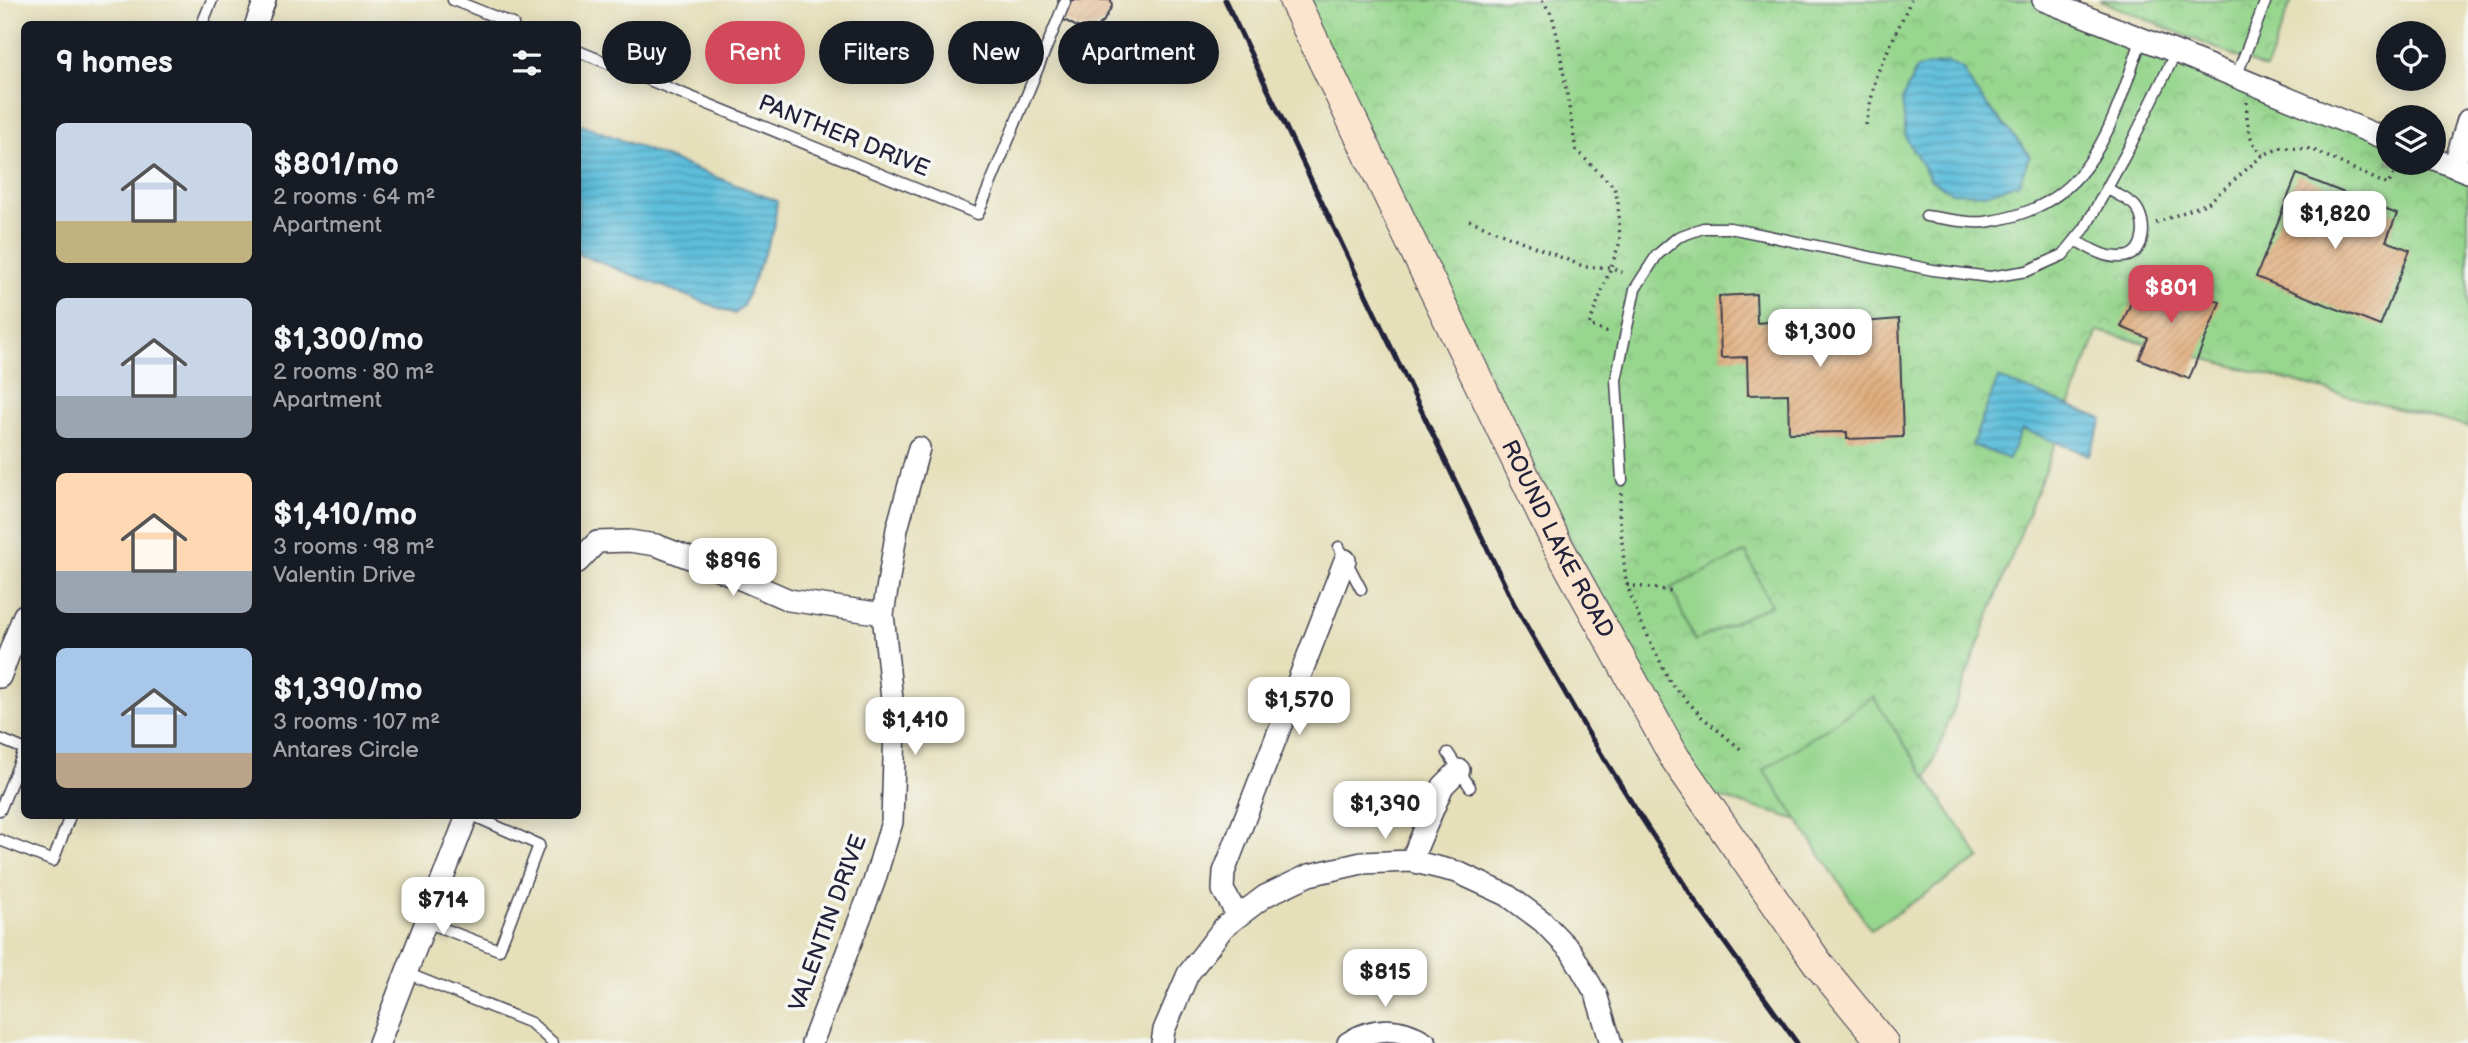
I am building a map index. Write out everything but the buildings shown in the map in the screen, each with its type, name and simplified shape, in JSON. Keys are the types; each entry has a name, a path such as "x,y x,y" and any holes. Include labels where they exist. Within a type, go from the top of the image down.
{"main road":[{"name":"ROUND LAKE ROAD","path":"1294,0 1559,548 1675,758 1819,965 1883,1043"}],"street":[{"path":"257,21 265,0"},
{"path":"2043,0 2376,135"},
{"path":"2452,166 2468,120"},
{"name":"VALENTIN DRIVE","path":"812,1043 874,882 892,822 895,728 883,614 897,529 919,447"},
{"path":"581,559 597,542 629,541 656,545 789,600 883,614"},
{"path":"1238,916 1223,890 1224,873 1342,554"},
{"path":"0,677 21,623"},
{"path":"1411,861 1443,786 1459,770"},
{"path":"379,1043 466,819"},
{"path":"1162,1043 1164,1030 1188,975 1224,927 1265,896 1309,875 1362,863 1411,861 1457,872 1507,895 1542,921 1571,951 1596,995 1611,1043"},
{"path":"1349,1043 1370,1032 1392,1030 1414,1035 1426,1043"}],"lane":[{"path":"203,21 212,0"},
{"path":"453,0 506,21"},
{"path":"2236,77 2266,0"},
{"name":"PANTHER DRIVE","path":"581,52 978,214 1065,2"},
{"path":"1926,216 1983,222 2030,211 2067,189 2091,162 2110,129 2142,38"},
{"path":"1622,480 1616,380 1635,289 1657,254 1678,237 1703,228 1730,228 1933,270 1990,277 2027,271 2063,255 2085,229 2176,52"},
{"path":"2075,240 2105,256 2124,258 2135,251 2142,238 2144,224 2134,206 2107,188"},
{"path":"1342,554 1361,589"},
{"path":"0,739 21,749"},
{"path":"0,810 21,758"},
{"path":"0,840 53,861 69,819"},
{"path":"426,922 499,950 540,845 481,819"},
{"path":"406,973 531,1023 553,1043"}],"path":[{"path":"1542,0 1552,15 1558,39 1576,150 1614,187 1618,202 1620,242 1589,325 1611,334"},
{"path":"1866,125 1876,76 1911,0"},
{"path":"2248,100 2246,114 2249,131 2255,148 2263,155"},
{"path":"2154,224 2208,203 2263,155 2281,148 2311,149 2388,185 2393,175"},
{"path":"1469,220 1585,267 1611,267 1625,274"},
{"path":"1622,480 1619,511 1627,584 1640,620 1670,682 1702,718 1743,751"},
{"path":"1627,584 1673,591"}],"green space":[{"path":"1300,0 2043,0 2376,135 2376,175 2446,175 2446,166 2468,172 2468,427 2098,331 1900,849 1697,791"},
{"path":"2099,0 2292,0 2266,69"},
{"path":"1746,552 1771,605 1695,641 1671,588"},
{"path":"1873,697 1980,858 1871,930 1764,770"}],"water":[{"path":"1947,62 1962,69 1976,92 2030,155 2019,183 1985,194 1951,192 1931,180 1906,138 1902,100 1916,69"},
{"path":"581,124 777,201 774,229 743,306 735,314 581,255"},
{"path":"1998,378 2103,419 2089,455 2022,429 2009,459 1972,445"}],"railway":[{"path":"1225,0 1514,604 1587,731 1637,811 1699,907 1797,1043"}]}
